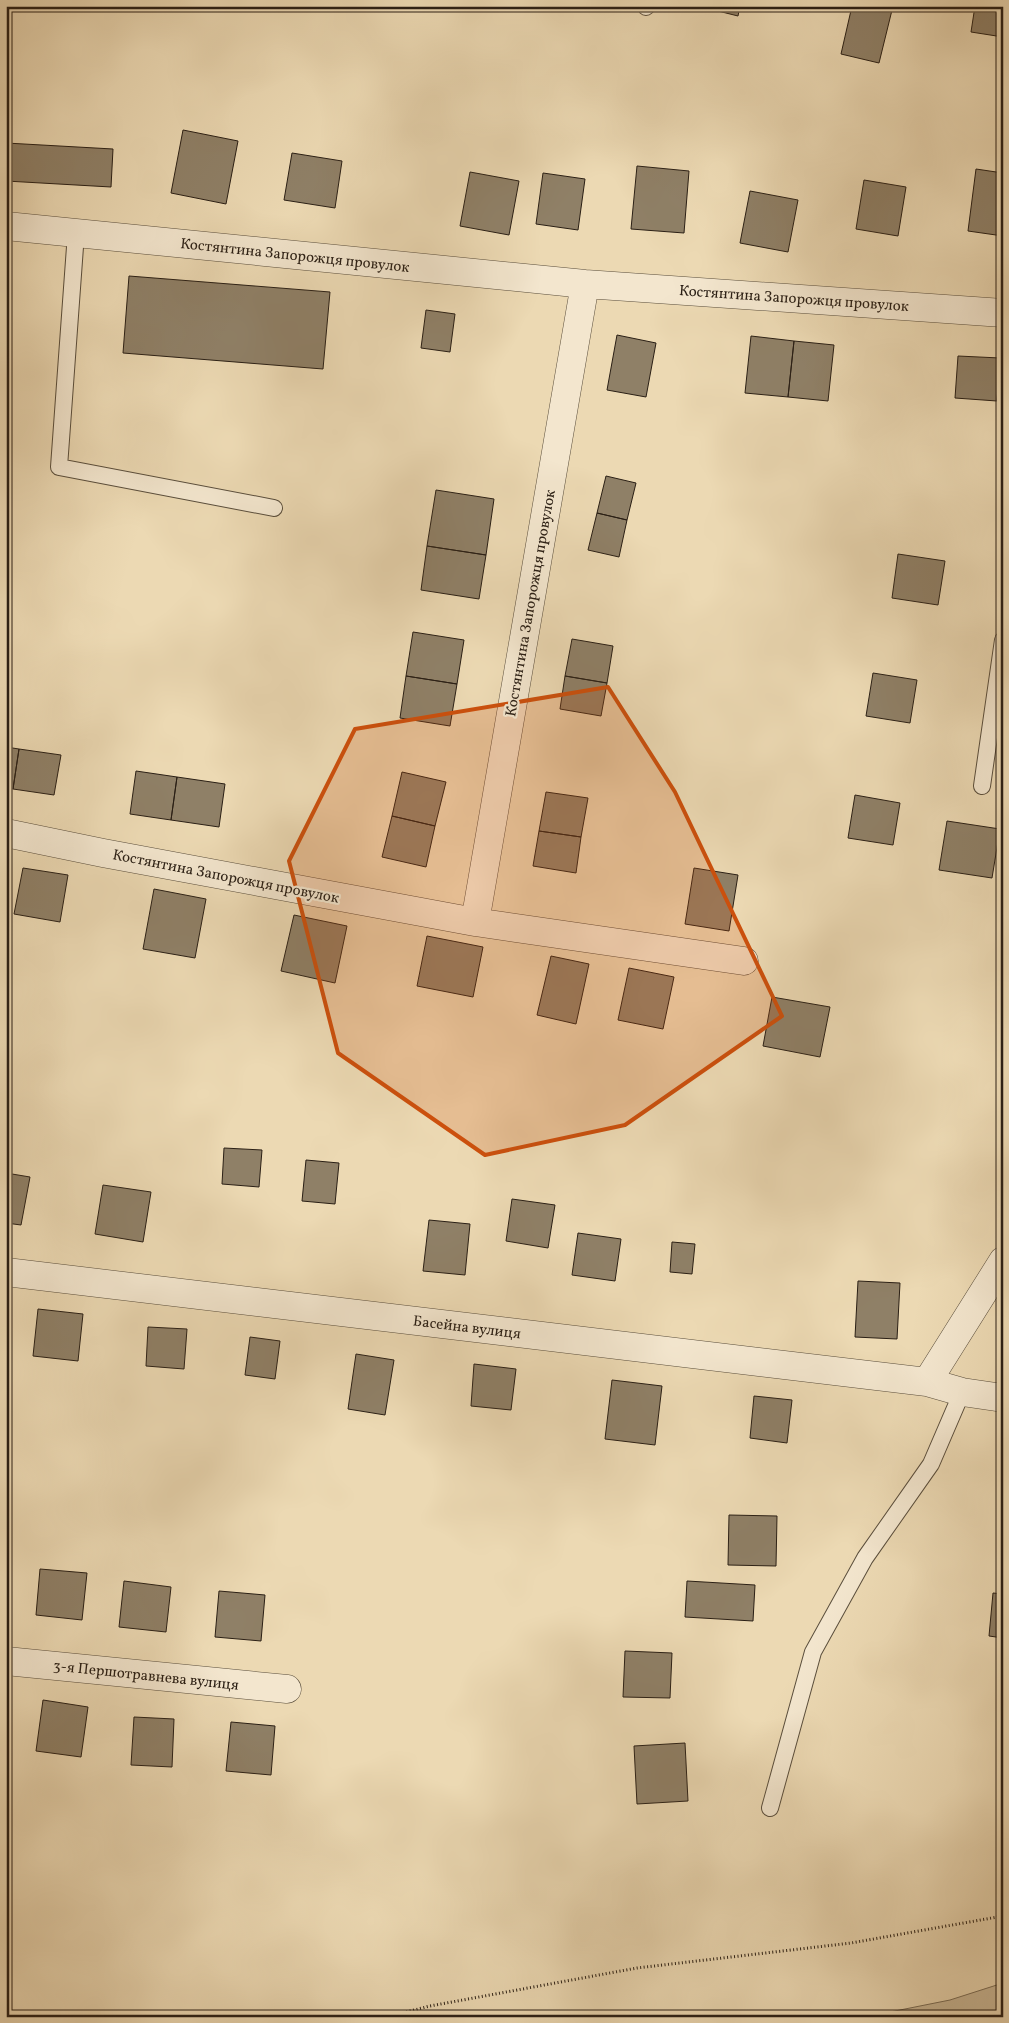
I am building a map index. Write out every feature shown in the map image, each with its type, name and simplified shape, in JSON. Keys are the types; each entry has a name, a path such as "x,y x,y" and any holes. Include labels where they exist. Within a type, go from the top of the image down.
{"street":[{"name":"Костянтина Запорожця провулок","path":"6,226 584,284 1003,313"},
{"name":"Костянтина Запорожця провулок","path":"475,922 584,284"},
{"name":"Костянтина Запорожця провулок","path":"6,833 475,922 744,961"},
{"path":"927,1382 1003,1260"},
{"name":"Басейна вулиця","path":"6,1272 927,1382 962,1392 1003,1398"},
{"name":"3-я Першотравнева вулиця","path":"6,1661 287,1689"}],"lane":[{"path":"76,233 59,467 274,508"},
{"path":"982,786 1003,640"},
{"path":"770,1808 813,1652 865,1558 931,1464 962,1392"}],"path":[{"path":"386,2017 430,2006 638,1968 852,1943 1003,1916"}],"highlighted area":[{"path":"608,687 675,792 782,1016 625,1125 485,1155 338,1053 289,861 355,729"}],"shaded area":[{"path":"1003,1983 1003,2017 865,2017 950,2000"}],"building":[{"path":"698,6 740,6 738,16"},
{"path":"852,6 893,6 879,63 841,54"},
{"path":"975,6 1003,6 1003,37 971,32"},
{"path":"183,130 238,141 226,204 171,193"},
{"path":"6,143 113,149 111,187 6,181"},
{"path":"292,153 342,161 335,208 284,200"},
{"path":"637,166 689,171 684,233 631,229"},
{"path":"976,169 1003,173 1003,236 968,231"},
{"path":"470,172 519,181 509,235 460,226"},
{"path":"543,173 585,179 578,230 536,224"},
{"path":"864,180 906,187 898,236 856,229"},
{"path":"750,191 798,200 788,252 740,243"},
{"path":"129,276 330,292 323,369 123,353"},
{"path":"426,310 455,314 450,352 421,348"},
{"path":"617,335 656,343 646,397 607,390"},
{"path":"751,336 794,341 788,397 745,393"},
{"path":"794,341 834,345 828,401 788,397"},
{"path":"958,356 1000,358 997,401 955,398"},
{"path":"1000,358 1003,359 1003,401 997,401"},
{"path":"606,476 636,483 627,520 597,513"},
{"path":"436,490 494,499 486,555 427,546"},
{"path":"597,513 627,520 619,557 588,550"},
{"path":"427,546 486,555 479,599 421,590"},
{"path":"898,554 945,561 938,605 892,598"},
{"path":"413,632 464,640 457,684 406,676"},
{"path":"572,639 613,646 607,683 565,676"},
{"path":"873,673 917,680 910,723 866,716"},
{"path":"406,676 457,684 450,726 400,718"},
{"path":"565,676 607,683 601,716 560,709"},
{"path":"6,747 19,749 13,789 6,788"},
{"path":"19,749 61,755 54,795 13,789"},
{"path":"136,771 177,777 171,820 130,814"},
{"path":"402,772 446,782 435,826 392,816"},
{"path":"177,777 225,784 219,827 171,820"},
{"path":"546,792 588,798 581,837 539,831"},
{"path":"855,795 900,803 893,845 848,838"},
{"path":"392,816 435,826 426,867 382,857"},
{"path":"947,821 1000,829 992,878 939,870"},
{"path":"539,831 581,837 576,873 533,866"},
{"path":"23,868 68,875 60,922 14,914"},
{"path":"694,868 738,875 729,931 685,924"},
{"path":"154,889 206,899 195,958 143,949"},
{"path":"294,915 347,926 335,983 281,971"},
{"path":"427,936 483,947 473,997 417,986"},
{"path":"551,956 589,964 576,1024 537,1015"},
{"path":"629,968 674,977 663,1029 618,1020"},
{"path":"772,997 830,1007 820,1057 763,1046"},
{"path":"224,1148 262,1150 259,1187 222,1184"},
{"path":"306,1160 339,1163 335,1204 302,1201"},
{"path":"6,1173 30,1177 21,1225 6,1223"},
{"path":"103,1185 151,1192 143,1242 95,1234"},
{"path":"512,1199 555,1205 548,1248 506,1241"},
{"path":"429,1220 470,1224 465,1275 423,1271"},
{"path":"578,1233 621,1239 615,1281 572,1275"},
{"path":"672,1242 695,1244 692,1274 670,1272"},
{"path":"858,1281 900,1283 897,1339 855,1337"},
{"path":"38,1309 83,1314 78,1361 33,1356"},
{"path":"148,1327 187,1329 184,1369 146,1366"},
{"path":"250,1337 280,1341 275,1379 245,1375"},
{"path":"356,1354 394,1360 385,1415 348,1409"},
{"path":"474,1364 516,1369 511,1410 471,1406"},
{"path":"612,1380 662,1386 655,1445 605,1439"},
{"path":"754,1396 792,1400 787,1443 750,1438"},
{"path":"729,1515 777,1516 776,1566 728,1565"},
{"path":"40,1569 87,1573 82,1620 36,1615"},
{"path":"124,1581 171,1587 166,1632 119,1627"},
{"path":"687,1581 755,1585 753,1621 685,1617"},
{"path":"219,1591 265,1595 261,1641 215,1637"},
{"path":"993,1593 1003,1594 1003,1638 989,1636"},
{"path":"625,1651 672,1653 670,1698 623,1697"},
{"path":"43,1700 88,1707 81,1757 36,1751"},
{"path":"134,1717 174,1719 172,1767 131,1765"},
{"path":"231,1722 275,1726 271,1775 226,1771"},
{"path":"685,1743 688,1801 637,1804 634,1746"}]}
